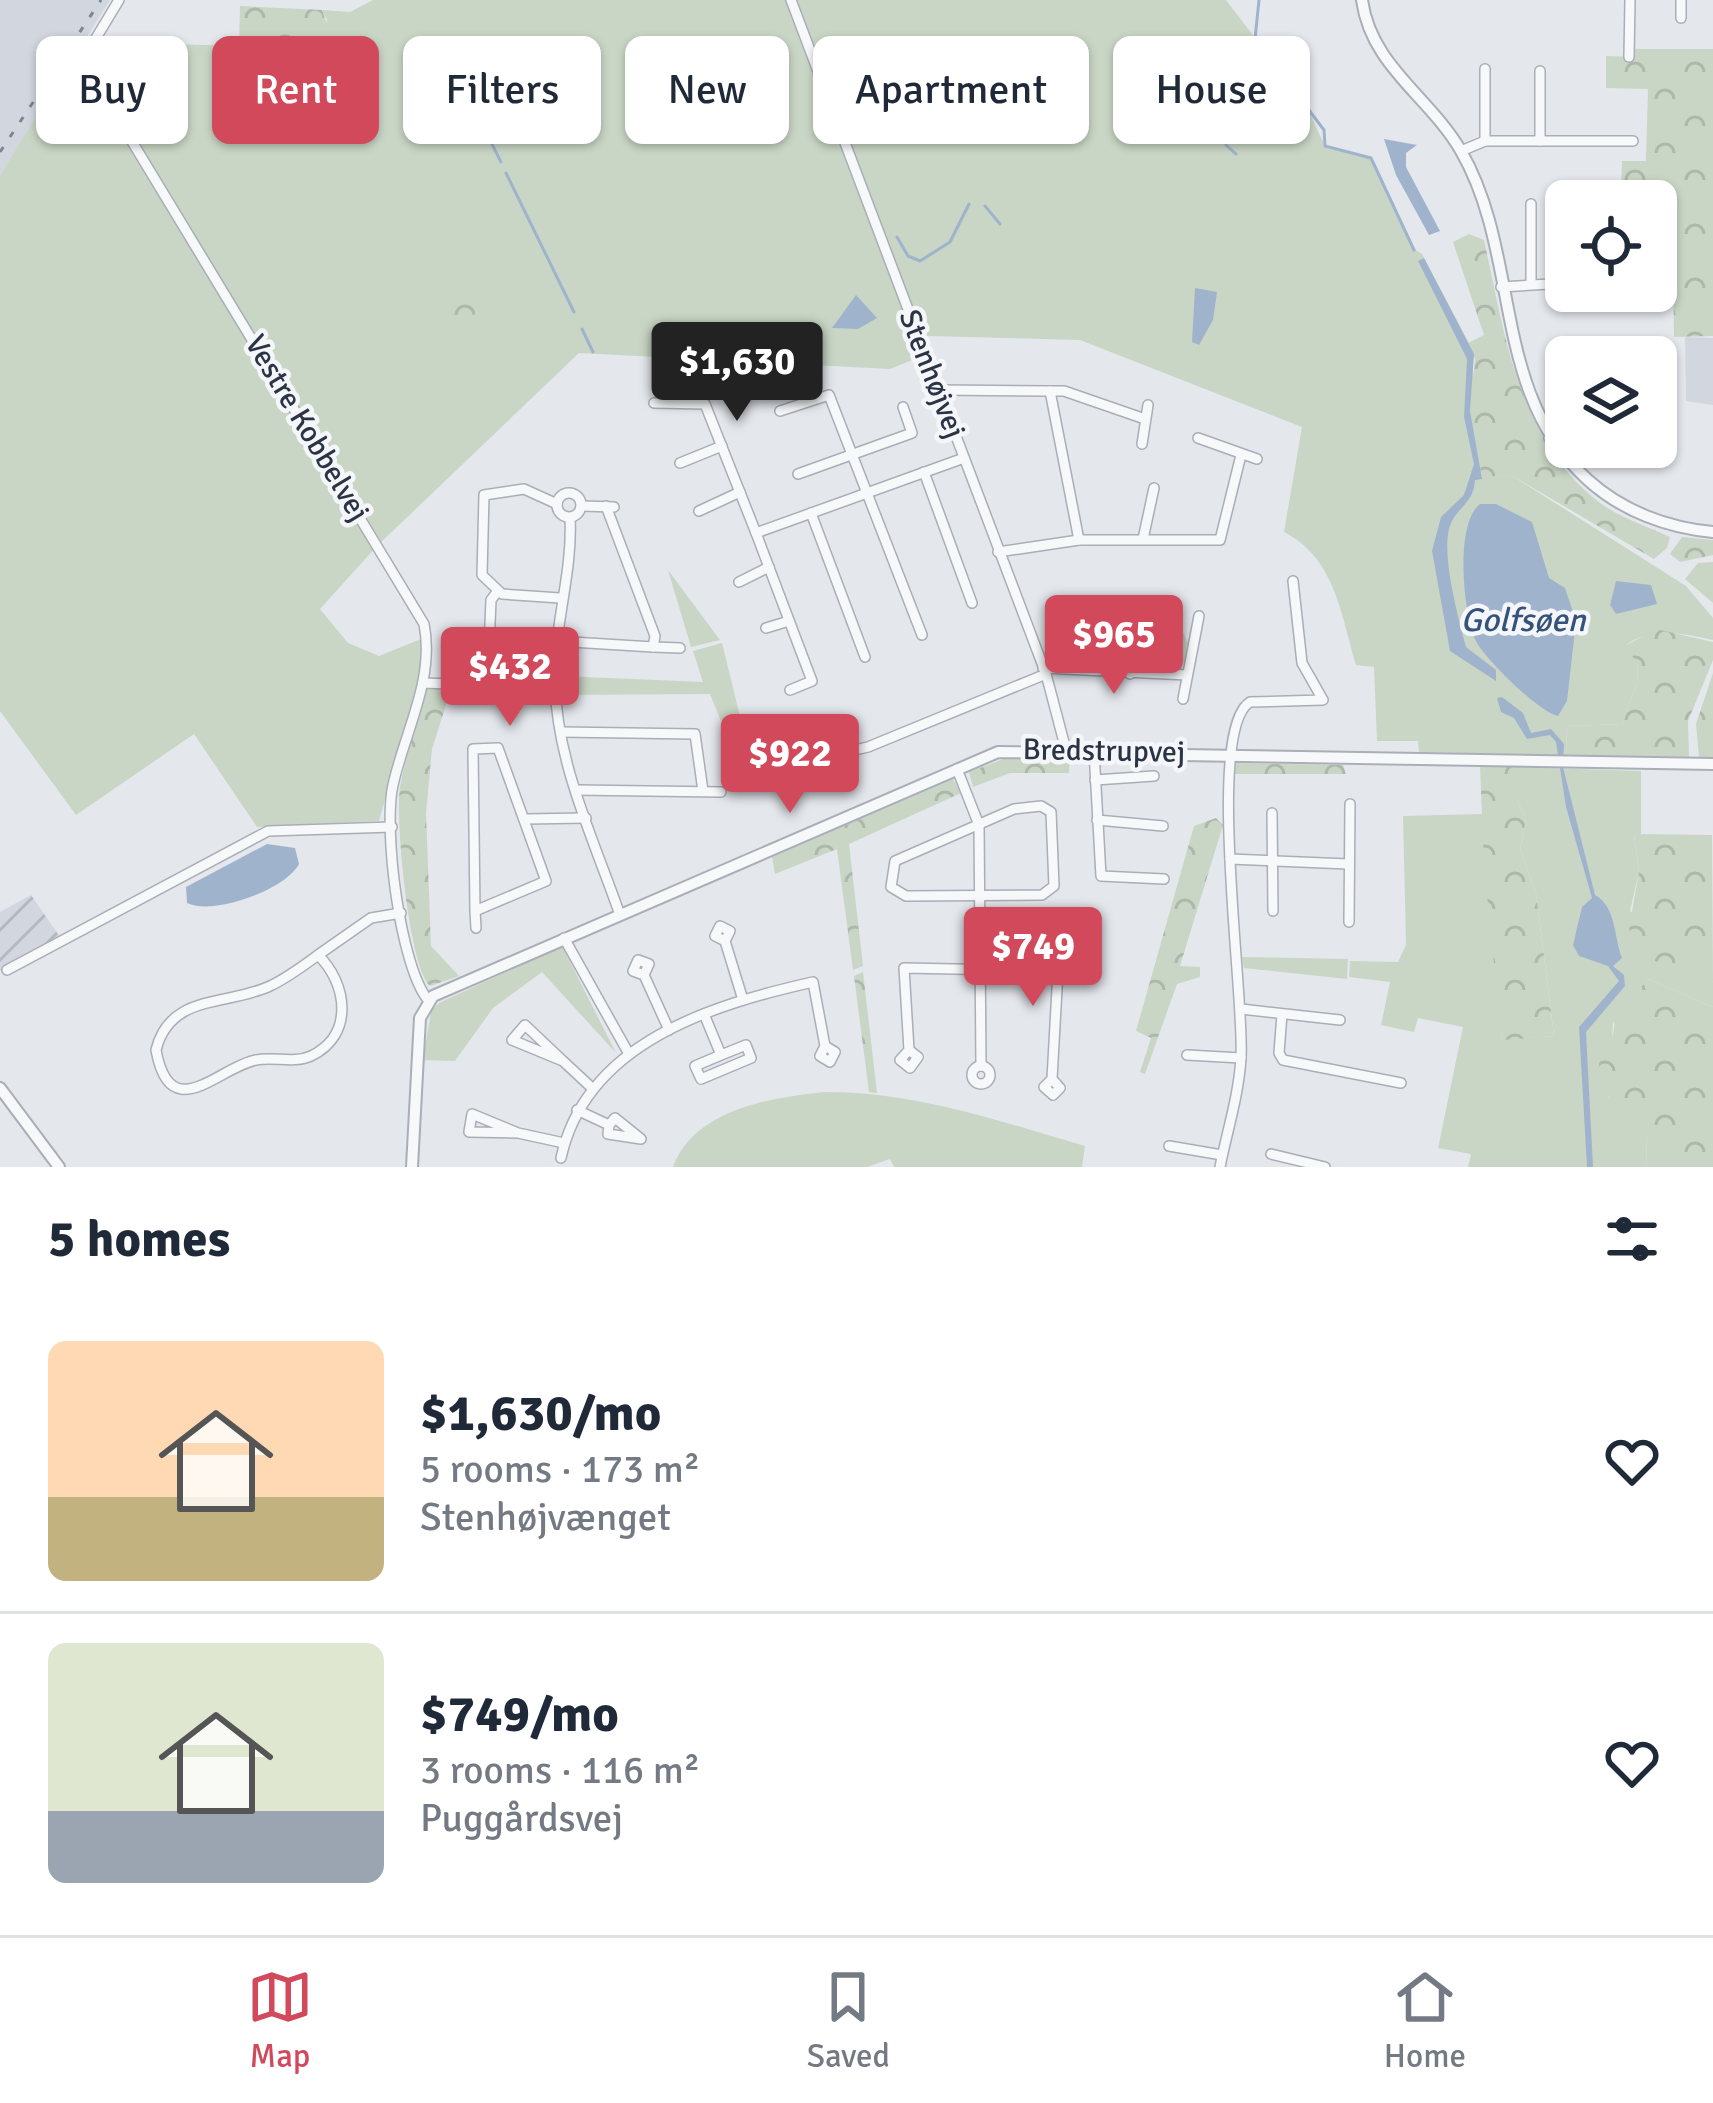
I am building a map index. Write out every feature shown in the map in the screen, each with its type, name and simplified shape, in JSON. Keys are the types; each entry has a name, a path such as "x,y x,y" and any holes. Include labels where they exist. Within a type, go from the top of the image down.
{"street":[{"name":"Vestre Kobbelvej","path":"119,0 88,52 103,94 414,602 427,641 423,683 392,788 392,827 401,913 415,977 428,1000"},
{"name":"Stenhøjvej","path":"791,0 1044,671 1066,750"},
{"path":"1362,0 1370,37 1381,56 1461,151 1480,196 1521,377 1545,429"},
{"path":"1629,57 1630,0"},
{"path":"1681,0 1681,18"},
{"path":"1485,69 1485,141"},
{"path":"1540,71 1540,141"},
{"path":"1461,151 1485,141 1633,140"},
{"path":"1531,204 1531,283"},
{"path":"1501,287 1545,283"},
{"path":"937,390 1050,391 1145,419"},
{"path":"1050,391 1079,539"},
{"path":"780,411 829,395 922,635"},
{"path":"654,403 705,404 812,681 790,690"},
{"path":"1142,443 1148,405"},
{"path":"798,474 912,433 903,407"},
{"path":"1198,438 1257,460"},
{"path":"680,464 722,446"},
{"path":"998,552 1079,539 1225,537 1241,454"},
{"path":"756,533 964,458"},
{"path":"1578,468 1600,491 1653,519 1713,532"},
{"path":"924,472 972,603"},
{"path":"1144,539 1154,488"},
{"path":"560,598 497,592 482,575 484,494 524,489 557,504 570,518"},
{"path":"699,512 740,492"},
{"path":"557,504 570,493 582,506 610,507 655,636 653,647"},
{"path":"582,506 570,518 555,641 555,688 576,790 620,915"},
{"path":"811,513 866,657"},
{"path":"739,582 769,567"},
{"path":"1169,1146 1221,1161 1241,1058 1230,859 1229,752 1234,717 1250,702 1323,700 1302,663 1292,581"},
{"path":"489,647 491,600 497,592"},
{"path":"1183,699 1199,616"},
{"path":"1130,620 1130,674"},
{"path":"766,628 789,621"},
{"path":"555,641 680,648"},
{"path":"802,762 868,747 1044,671 1090,667 1100,674 1187,675"},
{"path":"423,683 555,688"},
{"path":"561,732 694,734 703,791"},
{"path":"475,911 546,881 499,748 472,749 475,911 476,928"},
{"path":"1094,751 1101,876 1164,879"},
{"name":"Bredstrupvej","path":"428,1000 998,752 1229,752 1713,764"},
{"path":"957,769 979,824 981,1066"},
{"path":"1094,780 1154,776"},
{"path":"576,790 721,792"},
{"path":"1349,922 1350,804"},
{"path":"1041,806 1051,812 1054,886 1042,895 906,896 893,890 890,880 895,861 979,824 1022,807 1041,806"},
{"path":"1272,812 1273,910"},
{"path":"525,820 586,818"},
{"path":"1097,820 1163,826"},
{"path":"7,970 268,831 392,827"},
{"path":"1230,859 1348,864"},
{"path":"318,955 342,990 344,1012 334,1037 311,1056 256,1060 201,1089 182,1089 168,1080 156,1050 170,1021 202,1002 272,985 371,918 401,913"},
{"path":"564,938 593,998 629,1054"},
{"path":"724,941 743,1000"},
{"path":"909,1050 904,968 1058,971 1052,1079"},
{"path":"644,975 669,1030"},
{"path":"560,1158 577,1111 592,1088 629,1054 704,1014 813,982 825,1046"},
{"path":"412,1167 416,1053 428,1000"},
{"path":"1241,1009 1340,1020"},
{"path":"704,1014 721,1055"},
{"path":"1282,1014 1279,1053 1283,1060 1401,1083"},
{"path":"563,1061 512,1040 525,1024 592,1088"},
{"path":"746,1045 751,1058 701,1079 695,1066 721,1055 746,1045"},
{"path":"1187,1055 1241,1058"},
{"path":"0,1088 58,1167"},
{"path":"577,1111 609,1125"},
{"path":"518,1133 470,1132 469,1124 472,1114 518,1133 564,1143"},
{"path":"1294,1167 1271,1154 1324,1167"}],"shaded area":[{"path":"0,0 110,0 88,36 36,36 36,118 0,176"},
{"path":"1685,337 1713,338 1713,405 1686,401"},
{"path":"31,895 60,937 0,971 0,912"}],"green space":[{"path":"373,0 1226,0 1254,36 1113,36 1113,144 1310,144 1310,114 1325,146 1371,158 1414,249 1422,254 1471,347 1482,476 1511,475 1686,586 1713,618 1713,640 1656,634 1624,647 1638,662 1637,683 1622,724 1567,726 1566,755 1419,752 1418,741 1377,741 1374,667 1356,665 1325,572 1301,543 1284,532 1302,427 1080,340 929,336 917,341 922,356 890,369 579,353 376,547 320,609 348,643 379,656 421,639 423,661 379,821 257,827 194,734 76,815 0,711 0,176 36,117 36,144 188,144 188,45 212,45 212,144 379,144 379,36 324,36 327,20 322,10 350,12"},
{"path":"240,6 322,10 328,27 325,36 239,36"},
{"path":"1635,49 1713,49 1713,336 1674,336 1677,180 1621,180 1622,161 1646,161 1648,89 1606,88 1606,56 1634,57"},
{"path":"1469,234 1484,240 1518,380 1545,440 1545,468 1564,468 1603,505 1670,537 1667,548 1654,559 1511,475 1482,477 1470,411 1475,359 1468,343 1484,335 1453,242"},
{"path":"462,301 480,309 455,332 448,313"},
{"path":"1682,537 1713,540 1713,555 1680,562 1670,554"},
{"path":"1713,562 1713,603 1685,579 1698,563"},
{"path":"668,570 720,640 691,647"},
{"path":"1656,629 1713,642 1713,660 1688,721 1689,757 1566,755 1567,726 1622,724 1637,683 1638,662 1623,647"},
{"path":"1138,632 1183,632 1189,645 1181,671 1140,670"},
{"path":"722,643 749,753 741,764 733,764 732,745 723,744 723,726 710,694 560,695 561,676 703,682 693,651"},
{"path":"1713,673 1713,757 1699,757 1696,724"},
{"path":"427,689 451,689 432,749 426,813 431,946 459,976 430,986 422,973 410,923 399,804 405,762"},
{"path":"1009,757 1070,758 1069,773 1010,773 973,787 969,772"},
{"path":"1235,763 1343,765 1346,774 1235,774"},
{"path":"1480,766 1517,767 1517,800 1526,819 1520,849 1536,893 1554,1036 1502,1040 1484,867"},
{"path":"1517,767 1641,771 1641,834 1634,835 1639,871 1630,911 1713,982 1713,1007 1648,979 1613,1023 1608,1096 1646,1135 1647,1167 1468,1167 1471,1154 1438,1148 1463,1027 1418,1018 1414,1032 1381,1025 1390,982 1349,977 1350,961 1398,962 1406,945 1403,816 1483,814 1502,1039 1554,1036 1536,893 1520,849 1526,819 1517,800"},
{"path":"953,779 961,793 849,844 863,966 853,970 837,849 775,874 772,857"},
{"path":"1216,818 1223,825 1180,966 1200,967 1200,977 1177,984 1145,1074 1140,1072 1151,1038 1136,1031 1194,826"},
{"path":"1634,834 1712,835 1713,982 1655,961 1629,929 1639,871"},
{"path":"562,946 616,1053 542,972 493,1008 455,1061 423,1060 431,1011 439,1003"},
{"path":"1242,957 1348,959 1347,979 1244,968"},
{"path":"863,972 877,1093 869,1092 854,976"},
{"path":"1648,979 1713,1007 1713,1167 1647,1167 1646,1135 1602,1085 1599,1065 1614,1020"},
{"path":"826,1092 925,1102 1021,1127 1085,1146 1082,1167 894,1167 890,1159 867,1167 673,1167 683,1147 717,1119 760,1103"}],"water":[{"path":"1384,139 1417,145 1406,153 1406,167 1440,231 1429,235 1396,175"},
{"path":"1424,258 1474,354 1470,411 1482,479 1475,480 1470,498 1452,521 1448,565 1466,647 1496,670 1496,681 1450,651 1432,551 1441,517 1464,495 1474,464 1464,417 1467,359 1418,261"},
{"path":"1195,288 1217,292 1213,320 1199,345 1192,342"},
{"path":"856,295 877,318 858,329 832,328"},
{"name":"Golfsøen","path":"1480,504 1496,504 1532,522 1549,578 1565,588 1576,621 1567,701 1558,716 1512,682 1474,637 1464,587 1464,547 1472,514"},
{"path":"1616,581 1651,585 1657,604 1616,614 1610,605"},
{"path":"1497,698 1523,713 1531,733 1551,729 1564,744 1563,767 1595,895 1611,915 1622,958 1613,966 1624,975 1625,986 1586,1032 1593,1167 1587,1167 1579,1027 1619,981 1608,966 1579,956 1573,945 1582,907 1592,898 1566,807 1556,742 1550,735 1527,739 1514,718 1501,712"},
{"path":"267,844 295,848 299,864 279,883 230,903 187,903 186,887"}],"waterway":[{"path":"1259,0 1255,39 1324,130 1325,146 1371,158 1414,250"},
{"path":"492,144 501,162"},
{"path":"1226,144 1236,154"},
{"path":"506,173 574,312"},
{"path":"897,237 908,256 920,261 950,242 969,204"},
{"path":"985,206 1000,224"},
{"path":"582,329 593,352"}],"railway":[{"path":"0,152 101,0"}]}
